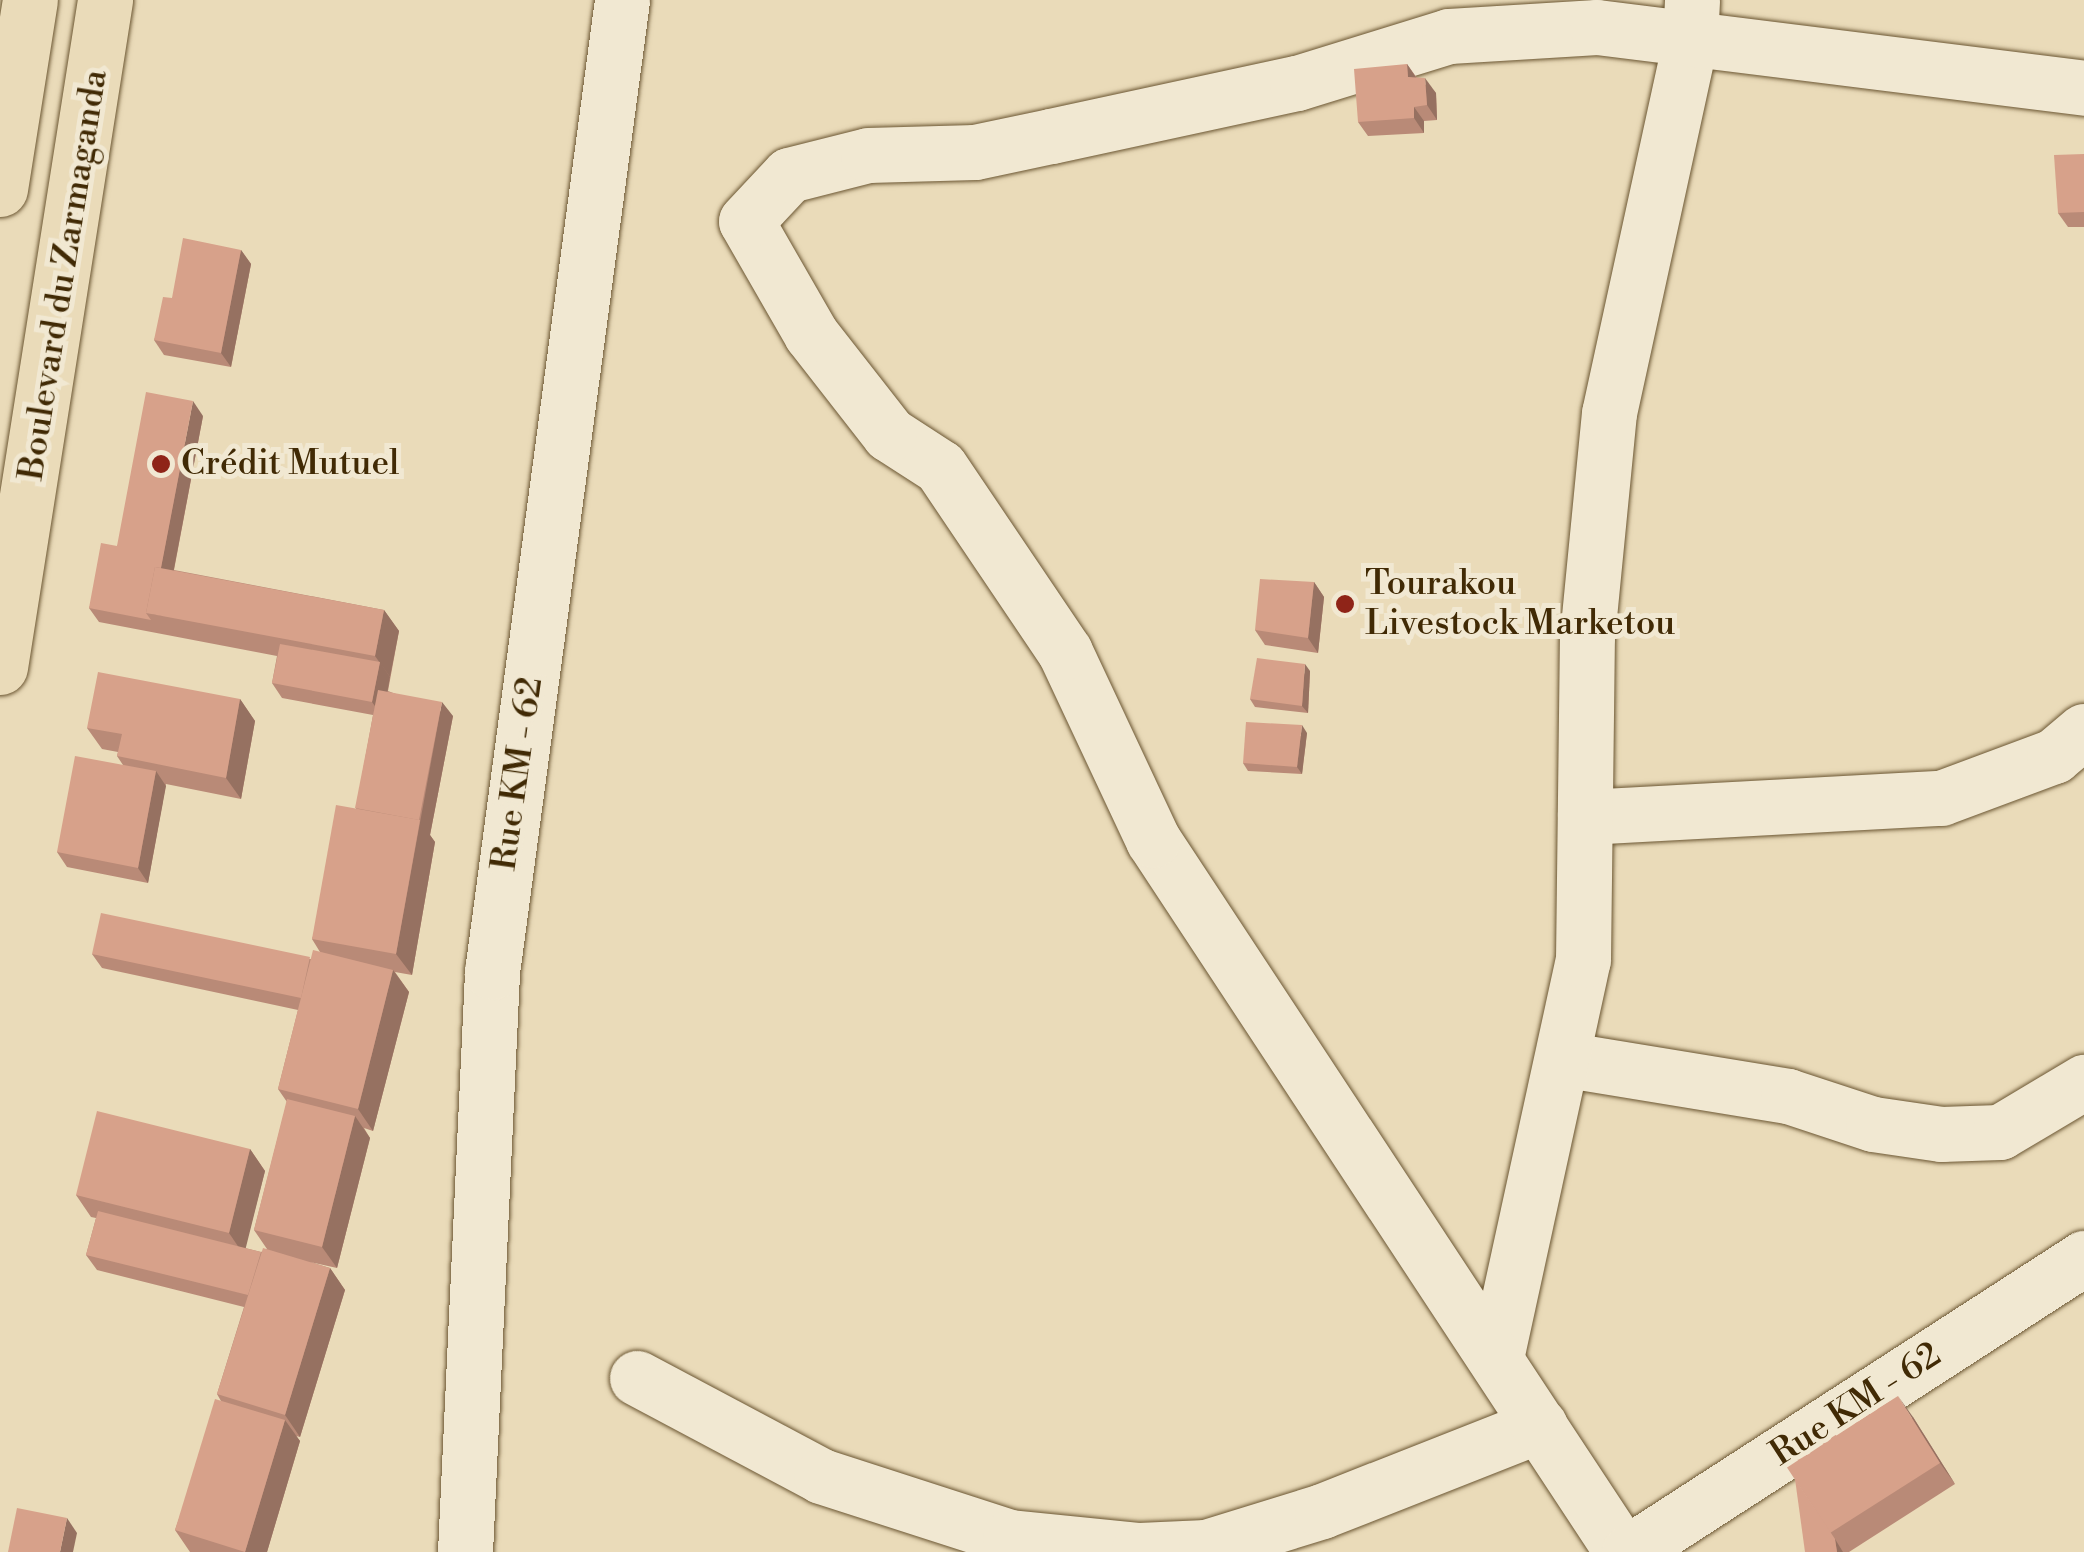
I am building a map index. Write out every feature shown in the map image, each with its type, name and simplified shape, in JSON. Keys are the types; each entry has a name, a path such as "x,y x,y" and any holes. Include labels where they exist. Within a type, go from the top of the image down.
{"main road":[{"path":"0,189 30,0"},
{"name":"Boulevard du Zarmaganda","path":"0,667 105,0"}],"street":[{"name":"Rue KM - 62","path":"465,1552 492,972 622,0"},
{"path":"1496,1358 1583,960 1588,637 1609,412 1691,20"},
{"path":"1626,1552 1152,840 1054,635 940,468 889,434 811,334 746,221 789,175 868,154 975,152 1297,83 1449,36 1691,20 2084,88"},
{"path":"1584,817 1942,798 2054,756 2084,732"},
{"path":"1562,1059 1788,1096 1873,1124 1942,1134 2000,1132 2084,1082"},
{"name":"Rue KM - 62","path":"1626,1552 2084,1258"},
{"path":"637,1378 822,1476 1010,1537 1139,1550 1206,1547 1322,1512 1540,1425"}],"building":[{"path":"1407,64 1408,77 1425,78 1427,105 1414,107 1414,118 1358,122 1354,69"},
{"path":"2084,154 2084,212 2058,213 2054,155"},
{"path":"183,238 241,250 221,353 154,340 163,297 172,298"},
{"path":"146,392 193,401 161,568 155,567 146,613 151,620 89,608 101,543 117,546"},
{"path":"155,567 384,610 375,656 146,613"},
{"path":"1260,579 1314,582 1308,638 1255,630"},
{"path":"280,644 380,662 372,702 272,683"},
{"path":"1257,658 1305,664 1302,706 1250,699"},
{"path":"98,672 240,699 226,778 117,756 122,734 87,728"},
{"path":"378,690 442,702 419,820 355,808"},
{"path":"1246,722 1302,725 1297,767 1243,763"},
{"path":"75,756 156,771 138,868 57,852"},
{"path":"336,805 420,820 396,954 312,939"},
{"path":"101,913 310,957 301,998 92,954"},
{"path":"313,950 393,970 358,1109 278,1089"},
{"path":"287,1099 355,1116 322,1247 254,1230"},
{"path":"97,1111 250,1149 229,1233 76,1195"},
{"path":"98,1211 261,1252 248,1295 86,1255"},
{"path":"263,1248 330,1268 285,1415 217,1394"},
{"path":"1898,1396 1940,1463 1830,1533 1786,1466"},
{"path":"215,1399 285,1420 245,1552 175,1530"},
{"path":"1795,1479 1835,1539 1837,1552 1805,1552"},
{"path":"17,1508 67,1518 60,1552 8,1552"}],"place":[{"name":"Crédit Mutuel","path":"161,464"},
{"name":"Tourakou Livestock Marketou","path":"1345,604"}]}
